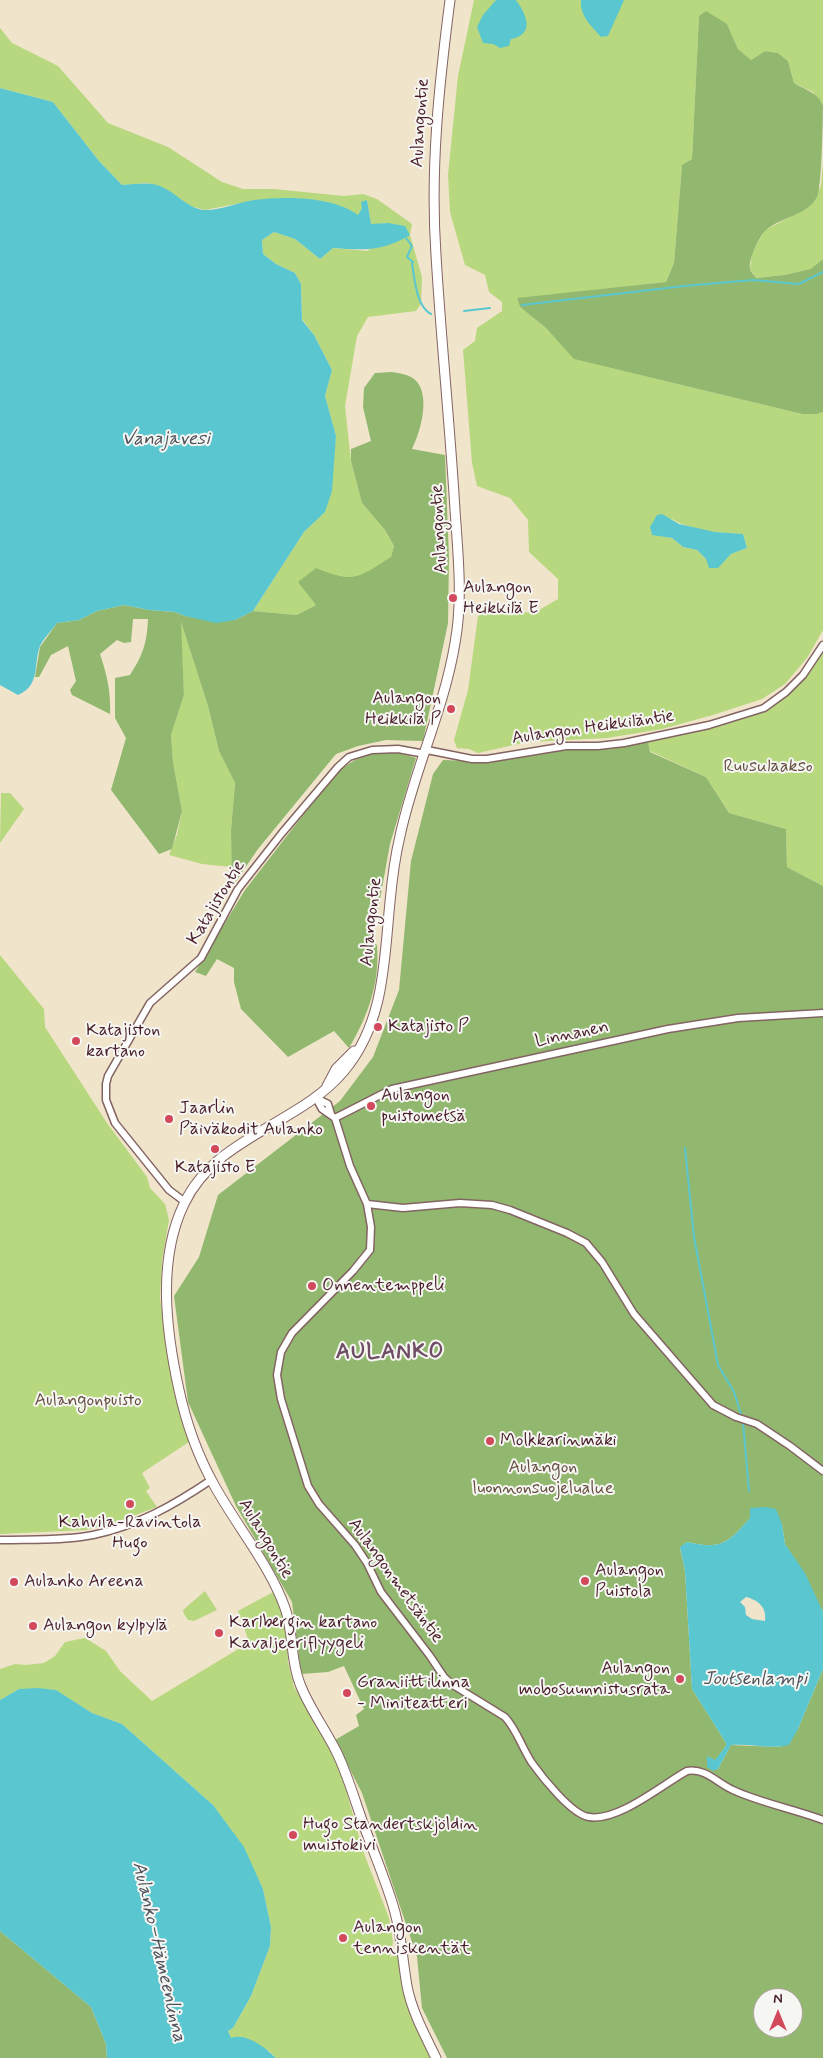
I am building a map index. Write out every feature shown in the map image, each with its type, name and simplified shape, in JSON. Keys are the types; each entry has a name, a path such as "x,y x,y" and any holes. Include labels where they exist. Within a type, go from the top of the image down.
{"street":[{"name":"Aulangontie","path":"436,2058 416,2017 408,1990 399,1924 390,1894 338,1757 300,1684 293,1664 291,1628 283,1602 253,1547 211,1480 193,1440 178,1390 168,1324 167,1287 170,1247 184,1202 210,1168 231,1149 288,1117 326,1089 330,1077 336,1069 361,1044 373,1017 382,983 394,866 406,814 449,674 456,642 458,615 459,577 433,193 439,86 450,0"},
{"name":"Aulangon Heikkiläntie","path":"426,752 487,759 557,747 624,743 710,725 764,708 779,698 802,676 823,645"},
{"name":"Katajistontie","path":"184,1202 169,1190 115,1123 106,1100 108,1076 150,1003 201,958 238,889 338,767 349,757 372,750 398,749 426,752"},
{"name":"Linnanen","path":"333,1116 392,1089 668,1029 738,1018 823,1013"},
{"path":"316,1098 328,1104 333,1116"},
{"name":"Aulangonmetsäntie","path":"333,1116 350,1166 367,1204 371,1227 370,1250 353,1271 292,1333 281,1352 277,1375 281,1399 308,1486 319,1504 355,1545 367,1563 380,1592 430,1656 444,1678 505,1717 536,1769 580,1815 590,1818 614,1812 639,1802 687,1771 695,1770 708,1774 741,1794 823,1820"},
{"path":"367,1204 403,1208 460,1204 492,1205 510,1210 567,1233 586,1243 602,1262 634,1314 713,1405 736,1417 757,1424 823,1471"},
{"path":"0,1540 91,1535 117,1529 157,1513 211,1480"}],"green space":[{"path":"474,0 823,0 823,107 813,92 794,83 788,61 778,53 765,51 751,60 738,49 727,24 699,16 692,159 682,165 674,263 666,282 517,299 520,307 546,328 575,359 802,414 823,412 823,630 807,658 785,684 762,699 662,729 607,738 527,742 478,753 469,749 457,748 454,740 468,690 478,616 492,609 534,613 558,599 558,579 529,552 528,520 510,498 477,486 472,463 463,350 475,341 477,328 502,311 502,302 489,292 485,275 465,265 450,212 448,175 458,76","holes":["672,519 706,531 743,534 747,548 731,554 726,559 706,559 697,550 683,547 672,538 652,534 651,527"]},
{"path":"706,11 727,24 738,49 751,60 765,51 778,53 788,61 794,83 815,94 823,106 821,167 817,197 807,208 766,230 755,248 750,264 756,278 784,275 811,269 823,259 823,412 817,414 802,414 574,359 546,328 520,307 517,298 666,282 674,263 682,165 692,159 699,16"},
{"path":"0,28 12,43 58,66 108,123 168,147 222,182 243,189 274,189 344,196 363,194 377,199 412,224 410,235 422,277 421,304 416,311 368,317 357,336 345,406 351,461 362,503 385,530 394,546 391,557 359,577 338,577 316,605 297,615 253,611 304,532 325,512 336,437 325,396 332,370 314,335 302,319 301,284 295,273 276,264 263,254 262,240 274,232 295,239 320,259 333,248 368,251 388,223 371,225 367,200 358,215 256,200 205,210 190,206 159,186 147,183 122,185 99,161 53,102 0,88"},
{"path":"823,161 823,259 812,269 756,278 750,269 752,253 765,230 806,209 821,186"},
{"path":"392,372 411,377 418,383 422,391 423,411 419,432 412,449 445,455 449,558 448,623 423,741 386,740 358,746 336,754 258,849 232,887 231,830 235,783 219,751 208,706 181,622 184,695 171,735 173,762 182,811 172,849 159,854 111,790 126,738 115,718 115,678 130,675 134,668 144,648 148,619 133,619 131,642 124,643 117,640 100,654 108,684 110,714 72,695 70,690 76,681 68,646 51,655 39,677 35,677 40,647 57,623 79,620 97,611 124,605 149,610 175,612 185,616 235,620 253,611 297,615 316,605 298,582 316,568 339,576 355,576 363,574 391,557 394,546 385,530 362,503 351,461 351,449 371,441 363,407 364,388 375,373"},
{"path":"180,619 208,706 219,751 235,783 231,830 232,867 202,864 169,855 177,835 182,811 173,762 171,735 184,695"},
{"name":"Ruusulaakso","path":"823,652 823,886 787,867 786,829 729,813 706,777 650,751 648,741 709,728 767,709 805,677"},
{"name":"Aulangon luonnonsuojelualue","path":"648,741 650,752 706,777 729,813 786,829 787,867 823,886 823,1612 785,1544 782,1524 751,1517 736,1533 724,1542 709,1545 687,1542 680,1548 685,1571 692,1689 726,1743 726,1746 715,1761 707,1756 718,1769 731,1745 780,1747 798,1729 823,1669 823,2058 447,2058 422,2008 417,1957 362,1793 335,1740 359,1726 356,1715 364,1709 344,1666 328,1672 301,1674 292,1602 236,1506 188,1402 174,1296 199,1257 218,1195 340,1101 373,1057 399,990 411,861 433,774 443,760 469,761"},
{"path":"379,751 400,753 416,758 390,844 379,905 370,940 377,945 377,973 371,999 362,1024 349,1048 334,1031 288,1057 241,1009 234,982 234,968 217,959 206,976 195,972 245,890 337,771 355,760"},
{"path":"1,793 10,793 24,809 0,843"},
{"name":"Aulangonpuisto","path":"0,955 44,1009 45,1027 107,1123 147,1177 150,1188 165,1204 169,1220 162,1261 160,1298 177,1404 192,1440 142,1473 150,1488 146,1491 157,1507 114,1523 86,1530 0,1534"},
{"path":"205,1591 217,1610 194,1621 188,1620 183,1610"},
{"path":"275,1591 280,1601 285,1623 288,1662 294,1687 321,1730 343,1779 363,1851 389,1918 393,1942 390,1957 398,1955 403,1991 412,2020 431,2058 276,2058 269,2051 231,2038 228,2031 233,2028 251,1996 270,1946 271,1927 263,1889 243,1847 213,1805 122,1724 92,1713 55,1690 19,1689 0,1700 0,1669 15,1664 44,1663 55,1656 65,1642 85,1638 106,1651 120,1671 152,1701 240,1648 248,1639 238,1611"},
{"path":"0,1931 91,2007 106,2044 107,2058 0,2058"}],"water":[{"path":"496,0 516,0 523,11 527,23 524,33 511,39 509,46 500,48 493,44 483,43 477,27 483,15"},
{"path":"581,0 624,0 608,36 601,37 584,16"},
{"name":"Vanajavesi","path":"0,88 53,102 99,161 122,185 144,183 157,185 191,206 204,210 254,200 293,198 336,204 358,215 362,208 361,202 367,200 371,224 388,223 405,226 410,235 400,241 372,249 333,248 320,259 295,239 274,232 262,240 263,254 276,264 295,273 301,284 302,320 314,335 332,370 325,396 336,436 332,491 325,512 304,532 253,611 235,620 216,623 175,612 149,610 124,605 97,611 79,620 57,623 40,646 35,674 30,686 18,695 0,685"},
{"path":"662,514 679,524 715,532 743,534 747,548 731,554 718,568 709,568 706,559 697,550 683,547 672,538 652,535 650,527 657,515"},
{"name":"Joutsenlampi","path":"766,1507 776,1509 782,1524 785,1544 805,1573 823,1612 823,1669 798,1729 789,1745 775,1747 731,1745 718,1769 713,1771 707,1767 707,1756 715,1760 726,1746 726,1743 692,1689 685,1571 680,1547 687,1542 717,1545 730,1539 750,1518 750,1508","holes":["746,1597 758,1602 763,1608 765,1621 752,1619 746,1615 745,1607 740,1602"]},
{"name":"Aulanko–Hämeenlinna","path":"38,1688 56,1690 92,1713 122,1724 213,1805 244,1847 263,1889 271,1927 270,1946 251,1996 233,2028 228,2031 231,2038 243,2037 249,2039 276,2058 107,2058 106,2044 91,2007 0,1931 0,1700 19,1689"}],"waterway":[{"path":"406,238 412,246 407,257 413,262 419,299 431,314"},
{"path":"522,305 753,280 799,284 823,272"},
{"path":"464,311 490,308"},
{"path":"685,1148 694,1237 718,1365 734,1392 741,1414"},
{"path":"743,1422 749,1491"}],"place":[{"name":"Aulangon Heikkilä E","path":"453,598"},
{"name":"Aulangon Heikkilä P","path":"451,709"},
{"name":"Katajisto P","path":"378,1027"},
{"name":"Katajiston kartano","path":"76,1041"},
{"name":"Aulangon puistometsä","path":"371,1106"},
{"name":"Jaarlin Päiväkodit Aulanko","path":"169,1119"},
{"name":"Katajisto E","path":"215,1149"},
{"name":"Onnentemppeli","path":"312,1286"},
{"name":"Molkkarinmäki","path":"490,1441"},
{"name":"Kahvila-Ravintola Hugo","path":"130,1504"},
{"name":"Aulangon Puistola","path":"585,1581"},
{"name":"Aulanko Areena","path":"14,1582"},
{"name":"Aulangon kylpylä","path":"33,1626"},
{"name":"Karlbergin kartano Kavaljeeriflyygeli","path":"219,1633"},
{"name":"Aulangon mobosuunnistusrata","path":"680,1679"},
{"name":"Graniittilinna - Miniteatteri","path":"347,1693"},
{"name":"Hugo Standertskjöldin muistokivi","path":"293,1835"},
{"name":"Aulangon tenniskentät","path":"343,1938"}],"district":[{"name":"AULANKO","path":"390,1353"}]}
